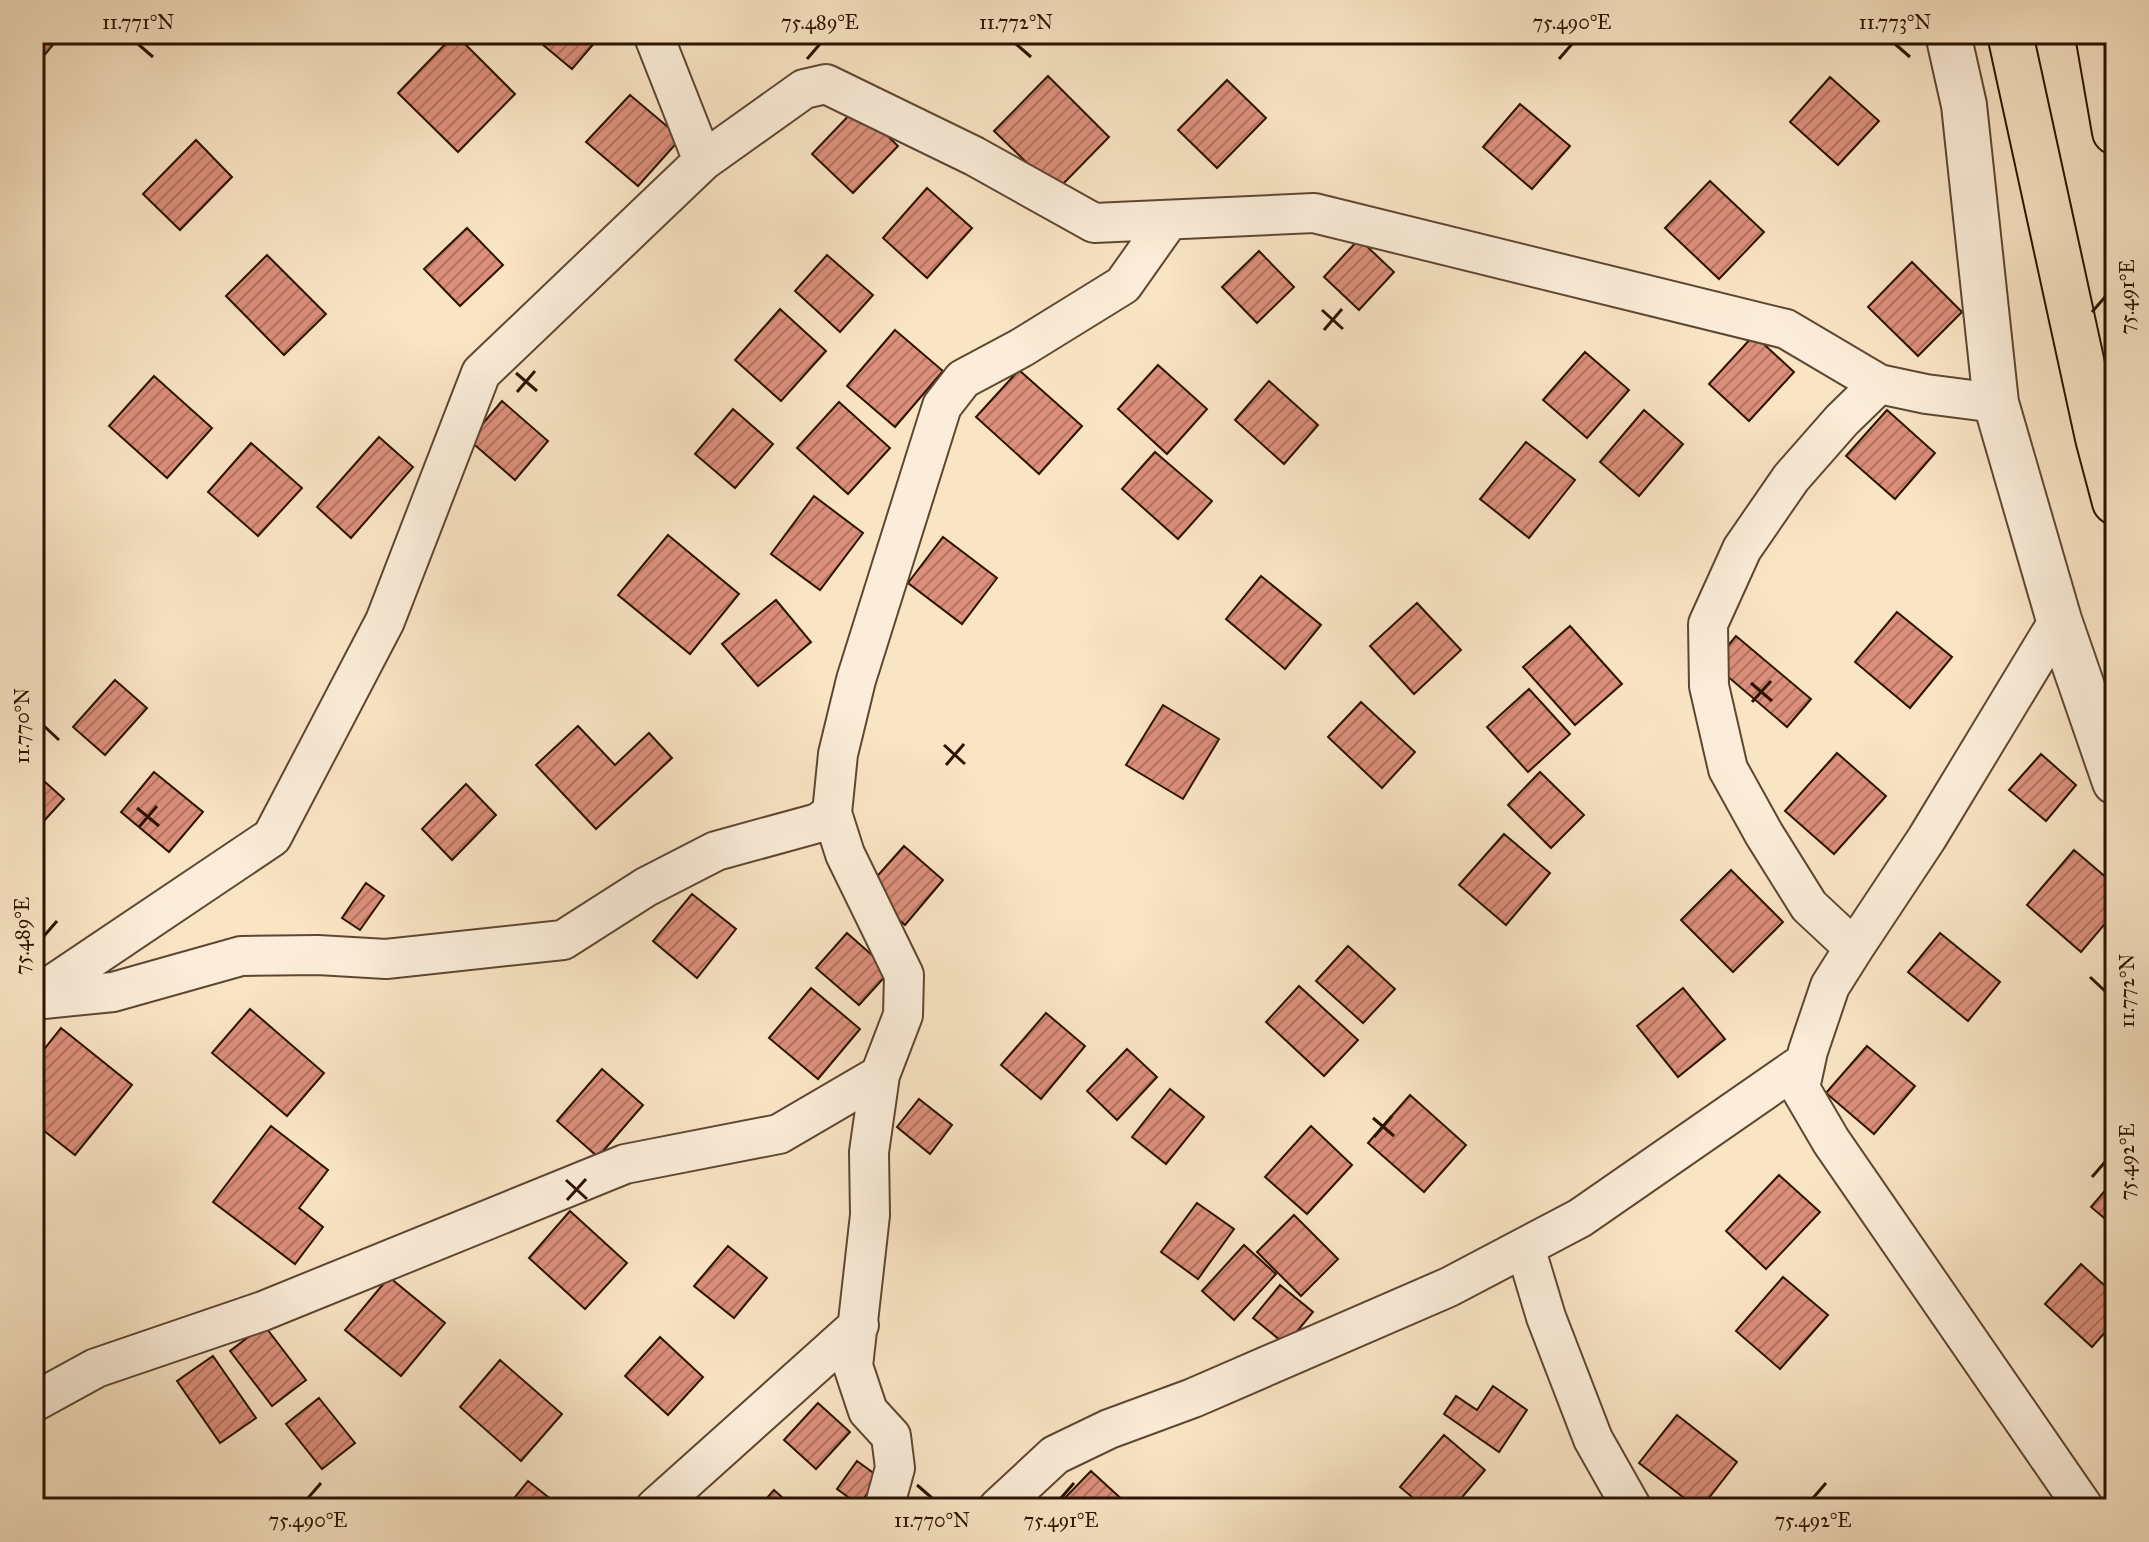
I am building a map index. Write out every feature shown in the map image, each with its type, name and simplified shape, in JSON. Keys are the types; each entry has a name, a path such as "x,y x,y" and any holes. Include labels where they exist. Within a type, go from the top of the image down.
{"highway":[{"path":"2010,34 2098,438 2115,502"},
{"path":"2098,34 2115,132"}],"street":[{"path":"653,34 703,161"},
{"path":"1948,34 1964,105 1996,403 2059,620 2115,782"},
{"path":"34,999 272,837 385,621 481,373 703,161 804,89 826,84 974,156 1094,223 1314,213 1786,329 1879,384 1996,403"},
{"path":"884,1508 895,1468 891,1436 868,1411 853,1366 870,1215 869,1152 880,1075 903,1015 904,975 845,854 832,813 838,754 856,680 942,406 963,379 1021,348 1123,285 1169,220"},
{"path":"1854,948 1809,906 1728,769 1709,686 1708,624 1742,549 1791,478 1842,420 1879,384"},
{"path":"2059,620 1927,838 1830,986 1805,1062 1800,1088 1831,1141 2084,1508"},
{"path":"34,999 113,992 241,956 386,959 563,940 646,887 716,851 818,823 832,813"},
{"path":"998,1508 1055,1455 1449,1287 1580,1218 1805,1062"},
{"path":"34,1402 96,1368 263,1311 625,1164 779,1134 880,1075"},
{"path":"1525,1247 1546,1317 1593,1439 1632,1508"},
{"path":"655,1508 859,1325"}],"building":[{"path":"34,34 62,34 42,58 34,51"},
{"path":"455,34 515,94 458,152 398,93"},
{"path":"530,34 602,34 572,69"},
{"path":"1048,76 1109,137 1056,191 994,131"},
{"path":"1830,77 1879,121 1838,165 1790,122"},
{"path":"1227,80 1266,118 1217,168 1178,130"},
{"path":"630,95 681,138 638,186 586,142"},
{"path":"1520,104 1570,146 1532,189 1483,147"},
{"path":"857,107 898,146 853,193 812,154"},
{"path":"196,140 232,177 180,230 143,194"},
{"path":"1710,181 1764,232 1719,279 1665,228"},
{"path":"927,188 972,228 927,278 883,238"},
{"path":"467,228 503,265 460,306 424,269"},
{"path":"1359,239 1394,272 1359,310 1324,277"},
{"path":"1259,251 1294,287 1257,323 1222,287"},
{"path":"267,255 326,314 284,355 226,296"},
{"path":"827,255 873,295 840,332 795,291"},
{"path":"1912,262 1962,312 1918,356 1868,307"},
{"path":"780,309 826,351 781,401 735,360"},
{"path":"895,330 943,371 895,427 847,386"},
{"path":"1754,335 1794,372 1749,421 1709,384"},
{"path":"1585,352 1629,390 1587,438 1543,400"},
{"path":"1158,365 1207,409 1167,454 1118,409"},
{"path":"1019,370 1082,426 1039,474 976,417"},
{"path":"154,376 212,428 167,478 109,426"},
{"path":"1269,381 1318,425 1284,464 1235,420"},
{"path":"502,401 548,441 515,480 469,440"},
{"path":"839,402 890,448 848,494 797,448"},
{"path":"733,409 773,444 735,488 695,454"},
{"path":"1644,410 1683,444 1639,496 1600,462"},
{"path":"1887,410 1935,453 1895,499 1846,456"},
{"path":"379,437 413,467 351,538 317,507"},
{"path":"1526,442 1575,480 1529,538 1480,499"},
{"path":"251,443 302,488 258,536 208,492"},
{"path":"1155,452 1212,501 1178,539 1122,489"},
{"path":"814,496 863,533 820,590 771,554"},
{"path":"668,535 739,594 690,654 618,595"},
{"path":"943,537 997,578 962,624 908,583"},
{"path":"1261,576 1321,625 1285,669 1226,619"},
{"path":"776,600 811,642 758,686 722,644"},
{"path":"1417,603 1461,650 1414,694 1370,646"},
{"path":"1897,612 1952,657 1910,708 1855,662"},
{"path":"1570,626 1622,684 1575,725 1523,667"},
{"path":"1736,636 1811,699 1787,727 1713,664"},
{"path":"115,680 147,708 105,755 73,727"},
{"path":"1529,689 1570,734 1528,772 1487,727"},
{"path":"1361,702 1415,752 1382,788 1328,737"},
{"path":"1163,705 1219,739 1183,799 1126,765"},
{"path":"578,726 615,765 649,733 672,758 596,829 536,765"},
{"path":"1837,753 1886,796 1834,854 1785,811"},
{"path":"2041,754 2076,785 2046,821 2009,790"},
{"path":"34,772 64,799 34,832"},
{"path":"154,772 203,812 169,852 121,812"},
{"path":"1540,772 1584,815 1551,848 1508,805"},
{"path":"466,784 496,815 452,860 422,829"},
{"path":"1504,834 1550,873 1506,925 1459,885"},
{"path":"904,846 943,880 905,925 865,890"},
{"path":"2074,850 2115,885 2115,912 2081,952 2027,905"},
{"path":"1731,870 1783,922 1733,972 1681,920"},
{"path":"366,883 384,896 360,930 342,918"},
{"path":"692,894 736,929 697,978 653,941"},
{"path":"847,933 890,971 859,1005 816,968"},
{"path":"1940,933 2000,982 1968,1021 1908,972"},
{"path":"1348,946 1395,989 1363,1023 1316,981"},
{"path":"1299,986 1358,1040 1324,1076 1266,1022"},
{"path":"811,988 860,1029 818,1079 769,1038"},
{"path":"1683,988 1725,1039 1678,1077 1637,1026"},
{"path":"250,1009 324,1073 287,1116 212,1053"},
{"path":"1046,1013 1085,1046 1041,1099 1001,1065"},
{"path":"61,1028 132,1085 75,1155 34,1123 34,1062"},
{"path":"1867,1046 1915,1086 1874,1134 1826,1093"},
{"path":"1127,1049 1157,1077 1117,1120 1087,1091"},
{"path":"602,1069 643,1105 598,1157 557,1121"},
{"path":"1170,1089 1204,1117 1166,1164 1132,1137"},
{"path":"1410,1095 1466,1145 1424,1192 1368,1143"},
{"path":"919,1099 952,1125 930,1154 897,1127"},
{"path":"271,1126 328,1170 299,1208 323,1227 295,1264 213,1202"},
{"path":"1311,1126 1352,1165 1307,1214 1265,1177"},
{"path":"1779,1175 1820,1212 1766,1269 1726,1231"},
{"path":"2115,1179 2115,1227 2091,1207"},
{"path":"1197,1203 1234,1229 1198,1279 1161,1252"},
{"path":"570,1211 627,1263 585,1309 529,1258"},
{"path":"1294,1215 1338,1259 1301,1296 1257,1252"},
{"path":"1244,1245 1276,1274 1234,1320 1202,1291"},
{"path":"728,1246 767,1278 734,1318 694,1286"},
{"path":"2081,1264 2115,1295 2115,1321 2092,1347 2045,1304"},
{"path":"389,1277 445,1323 401,1376 345,1330"},
{"path":"1783,1277 1828,1315 1780,1369 1736,1331"},
{"path":"1280,1285 1313,1312 1286,1345 1253,1318"},
{"path":"264,1325 306,1380 272,1406 230,1351"},
{"path":"660,1337 703,1377 668,1415 625,1376"},
{"path":"213,1356 256,1418 220,1443 177,1381"},
{"path":"500,1360 562,1414 521,1461 460,1407"},
{"path":"1493,1386 1527,1410 1499,1452 1444,1414 1456,1396 1477,1410"},
{"path":"319,1398 355,1443 322,1469 286,1424"},
{"path":"818,1403 850,1432 816,1469 784,1440"},
{"path":"1677,1415 1737,1462 1701,1508 1639,1463"},
{"path":"1444,1435 1485,1470 1453,1508 1425,1508 1400,1487"},
{"path":"857,1461 879,1477 859,1505 837,1489"},
{"path":"1091,1471 1128,1505 1126,1508 1057,1506"},
{"path":"528,1481 562,1508 506,1508"},
{"path":"774,1490 794,1508 758,1508"}]}
